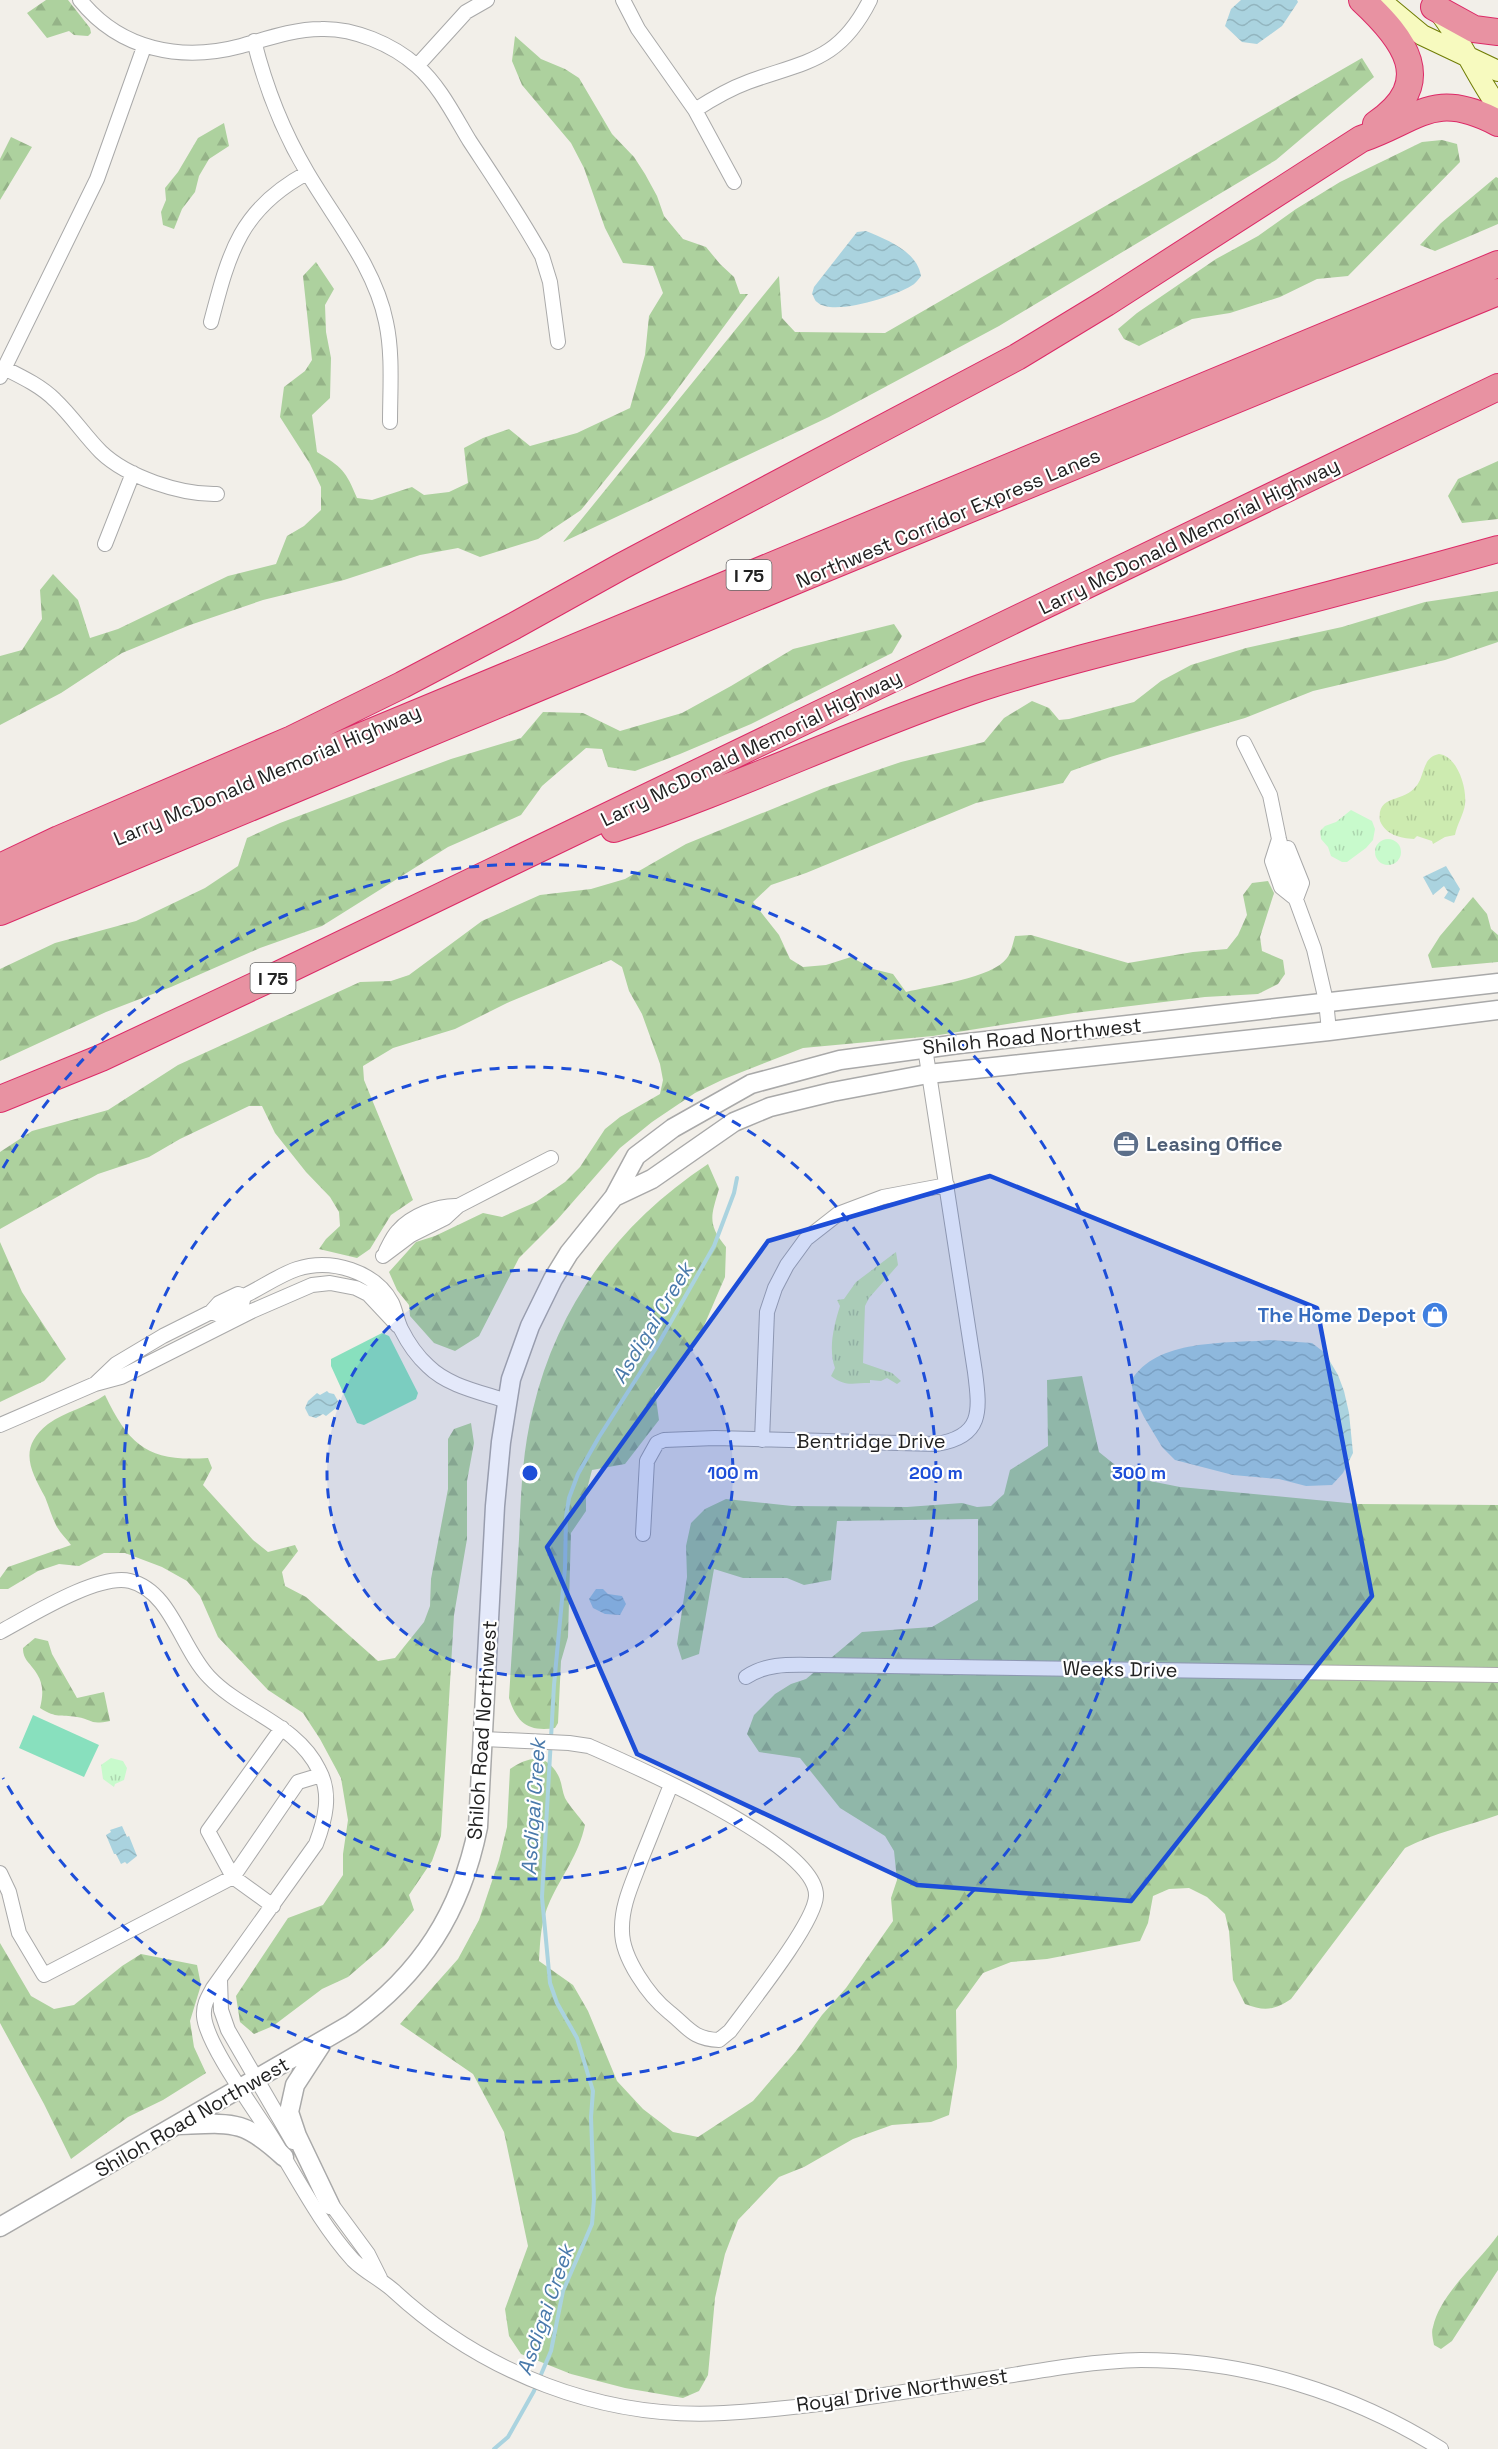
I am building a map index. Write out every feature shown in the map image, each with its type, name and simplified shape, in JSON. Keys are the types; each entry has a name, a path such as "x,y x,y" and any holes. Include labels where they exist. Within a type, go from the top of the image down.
{"highway":[{"path":"1361,139 1402,100 1411,78 1407,54 1395,34 1362,0"},
{"path":"1430,3 1474,29 1498,32"},
{"path":"0,867 59,839 292,739 402,685 1017,357 1106,303 1361,139 1410,117 1446,107 1476,112 1498,123"},
{"name":"Larry McDonald Memorial Highway","path":"0,886 1498,264"},
{"name":"Northwest Corridor Express Lanes","path":"0,912 688,625 1498,292"},
{"name":"Larry McDonald Memorial Highway","path":"0,1099 101,1058 542,849 1498,387"},
{"path":"542,849 659,814 874,728 1012,678 1498,549"}],"main road":[{"path":"1380,0 1422,35 1498,71"},
{"path":"1430,3 1453,30 1498,107"}],"street":[{"path":"80,0 105,25 144,47 181,53 201,52 300,31 340,30 376,41 417,66 440,94 542,256 550,282 558,342"},
{"path":"417,66 466,12 487,0"},
{"path":"623,0 638,29 695,110 734,182"},
{"path":"695,110 737,86 806,64 825,54 855,25 870,0"},
{"path":"254,41 279,121 360,257 378,295 387,322 389,340 390,422"},
{"path":"144,47 97,179 2,373 37,386 55,399 101,452 133,473 191,493 217,494"},
{"path":"211,322 224,275 239,235 272,196 308,173"},
{"path":"105,544 133,473"},
{"path":"1244,743 1270,795 1279,839 1272,861 1281,887 1296,899 1314,949 1326,1001 1329,1031"},
{"path":"1279,839 1290,850 1302,883 1296,899"},
{"name":"Shiloh Road Northwest","path":"0,2227 359,2018 386,1997 427,1952 444,1925 457,1898 473,1852 480,1804 495,1506 507,1401 521,1346 553,1279 569,1253 614,1197 636,1156 673,1128 751,1084 840,1060 1326,1001 1498,983"},
{"name":"Shiloh Road Northwest","path":"614,1197 652,1179 734,1122 770,1107 832,1092 928,1074 1329,1031 1498,1010"},
{"name":"Bentridge Drive","path":"643,1534 647,1461 657,1443 672,1438 936,1444 955,1441 969,1430 976,1417 978,1399 925,1048"},
{"path":"458,1206 449,1205 411,1219 396,1232 383,1256 411,1235 445,1218 458,1206 551,1158"},
{"path":"762,1440 767,1312 775,1288 787,1265 806,1239 838,1214 883,1197 947,1185"},
{"path":"95,1384 116,1364 211,1312 219,1315 242,1304 244,1296 296,1270 314,1265 334,1266 366,1277 382,1287 393,1305 401,1329"},
{"path":"0,1425 95,1384 121,1377 252,1311 312,1285 330,1283 356,1288 369,1294 401,1329 420,1358 440,1376 507,1401"},
{"path":"0,1632 93,1585 117,1579 130,1581 153,1593 163,1603 188,1649 208,1676 220,1687 282,1728 311,1755 327,1794 322,1828 316,1844 207,1998 204,2019 208,2032 248,2083"},
{"name":"Weeks Drive","path":"746,1677 758,1669 772,1665 1498,1675"},
{"path":"273,1906 233,1877 208,1832 282,1728"},
{"path":"484,1739 589,1746 671,1785 723,1810 755,1830 808,1873 816,1894 809,1919 730,2031 719,2040 704,2040 694,2035 656,2002 627,1953 621,1934 623,1907 671,1785"},
{"path":"0,1873 9,1892 19,1933 44,1975 233,1877 298,1782 321,1775"},
{"path":"220,1980 221,2010 248,2083"},
{"path":"326,2039 295,2085 289,2112 297,2136 330,2205"},
{"name":"Royal Drive Northwest","path":"248,2083 285,2157 318,2215 356,2263 381,2279 421,2316 461,2344 509,2371 579,2397 597,2402 660,2411 724,2413 871,2397 1086,2364 1140,2360 1178,2362 1246,2371 1346,2399 1410,2430 1441,2449"},
{"name":"Royal Drive Northwest","path":"248,2083 330,2205 368,2254 381,2279"},
{"path":"177,2125 231,2124 248,2128 285,2157"}],"highlighted area":[{"path":"990,1176 1317,1308 1372,1596 1131,1901 917,1885 637,1754 547,1547 768,1241"}],"green space":[{"path":"46,0 68,0 90,28 91,33 88,36 74,35 69,31 47,38 27,13"},
{"path":"515,36 541,59 579,78 612,134 634,157 645,174 657,196 664,216 683,239 706,247 734,277 740,294 748,294 668,402 581,510 538,539 480,557 458,548 420,555 344,580 263,600 190,625 122,653 61,693 0,725 0,656 22,650 42,619 40,590 53,574 78,600 90,638 118,629 228,576 276,564 287,536 304,526 321,510 321,487 310,464 280,417 284,387 305,371 312,360 303,276 316,262 334,289 325,305 326,332 331,358 330,398 312,415 317,452 342,470 357,498 372,500 412,487 424,495 449,492 468,483 464,448 483,438 509,429 530,446 577,433 630,408 645,355 649,316 663,293 653,266 623,263 605,228 584,168 571,143 522,85 512,61"},
{"path":"1362,58 1374,77 1276,160 999,326 829,417 563,542 779,276 782,318 795,332 885,333"},
{"path":"224,123 229,146 209,159 199,176 195,192 182,209 174,229 163,225 161,212 166,200 165,188 178,172 198,138"},
{"path":"11,137 32,147 0,200 0,159"},
{"path":"1442,140 1457,144 1460,162 1348,276 1317,279 1280,297 1230,313 1192,319 1139,346 1124,339 1118,329 1137,313 1216,259 1258,236 1340,182 1422,142"},
{"path":"1496,177 1498,178 1498,224 1435,251 1420,245 1441,223"},
{"path":"1498,461 1498,519 1462,523 1448,496 1458,479"},
{"path":"1498,591 1498,642 1445,660 1313,691 1245,718 1110,757 1071,771 1063,783 976,803 806,873 771,885 753,902 779,935 790,959 803,967 826,965 851,957 873,969 893,974 906,992 989,971 1007,958 1015,936 1031,935 1128,963 1227,949 1238,935 1247,915 1243,895 1252,883 1268,881 1274,893 1260,937 1262,951 1283,960 1285,974 1278,984 1258,994 1205,997 1074,1013 933,1036 803,1048 724,1079 695,1093 652,1122 620,1148 557,1220 519,1258 479,1336 455,1351 434,1343 410,1316 409,1305 397,1290 389,1272 416,1242 435,1236 483,1213 502,1217 536,1202 565,1182 580,1167 605,1129 620,1117 660,1094 663,1080 660,1064 642,1014 629,991 622,967 611,960 507,1003 455,1029 393,1048 363,1066 364,1080 413,1200 391,1215 370,1249 357,1258 319,1249 340,1226 339,1212 330,1197 306,1172 275,1133 262,1106 249,1106 180,1139 149,1157 98,1174 0,1229 0,1152 32,1131 108,1110 178,1065 360,982 391,981 409,975 482,921 540,895 591,889 625,879 686,844 824,788 901,762 984,742 1004,718 1032,701 1049,708 1059,720 1069,719 1134,702 1161,681 1191,665 1246,648 1342,627 1425,602"},
{"path":"894,624 902,636 892,653 751,724 635,771 608,767 602,749 586,748 542,786 521,815 448,847 322,926 260,948 171,987 106,1012 0,1061 0,969 55,943 136,921 205,888 238,866 247,838 280,823 451,759 521,738 543,712 583,713 620,731 682,713 793,649"},
{"path":"1439,754 1451,760 1456,766 1464,789 1464,808 1455,835 1445,837 1433,844 1432,841 1417,836 1409,839 1390,833 1380,821 1383,806 1415,788 1428,760"},
{"path":"1351,810 1372,821 1375,829 1373,840 1366,848 1347,862 1342,862 1331,856 1328,847 1321,839 1320,831"},
{"path":"1388,839 1397,843 1401,852 1397,861 1388,865 1379,861 1375,852 1379,843"},
{"path":"1473,897 1487,914 1491,929 1498,935 1498,962 1432,968 1428,955 1440,936"},
{"path":"708,1164 719,1189 712,1219 716,1232 726,1247 725,1277 703,1328 685,1360 655,1391 659,1420 625,1464 592,1470 586,1493 586,1511 571,1533 568,1637 561,1661 558,1723 555,1728 531,1727 520,1720 509,1698 524,1458 529,1425 544,1371 558,1335 596,1269 647,1212"},
{"path":"0,1242 22,1292 66,1359 44,1381 0,1402"},
{"path":"896,1252 898,1265 869,1298 865,1306 863,1363 892,1373 901,1381 897,1384 887,1378 881,1381 870,1380 870,1383 841,1382 831,1376 835,1368 832,1353 833,1337 840,1306 837,1300 844,1299 856,1282"},
{"path":"382,1333 389,1336 418,1393 416,1399 364,1425 357,1423 331,1366 331,1359"},
{"path":"1082,1376 1099,1452 1130,1477 1180,1487 1358,1504 1498,1505 1498,1815 1439,1834 1405,1848 1291,1999 1274,2008 1263,2009 1245,2004 1233,1980 1229,1931 1225,1914 1207,1897 1189,1888 1169,1889 1153,1896 1148,1923 1140,1941 1047,1959 1011,1962 983,1973 956,2010 957,2067 949,2115 931,2122 892,2125 853,2139 804,2167 779,2177 738,2220 725,2254 715,2298 708,2375 699,2391 683,2398 625,2388 571,2374 521,2354 509,2336 505,2309 528,2246 504,2132 473,2074 400,2024 458,1959 479,1920 499,1860 507,1827 510,1769 536,1759 548,1763 558,1775 569,1805 585,1825 574,1855 547,1908 539,1961 573,1985 588,2011 617,2081 643,2109 673,2132 698,2137 753,2101 846,1988 893,1921 891,1898 897,1880 894,1851 885,1836 840,1808 800,1758 759,1752 747,1734 754,1715 775,1694 791,1684 806,1679 862,1632 932,1627 978,1600 978,1519 837,1521 831,1580 804,1585 787,1578 743,1578 714,1569 699,1654 682,1660 677,1644 687,1577 686,1546 691,1523 705,1509 726,1499 792,1506 907,1507 962,1503 977,1507 991,1506 1004,1494 1010,1470 1048,1446 1047,1380"},
{"path":"105,1395 123,1427 144,1448 156,1454 171,1457 208,1458 212,1468 203,1485 253,1540 268,1552 295,1545 298,1551 282,1572 285,1586 306,1597 378,1661 395,1658 424,1622 430,1606 431,1579 448,1489 448,1439 454,1429 471,1423 474,1443 467,1481 467,1539 454,1615 441,1836 432,1861 409,1895 414,1910 384,1946 348,1977 322,1989 273,2026 254,2034 240,2022 236,1996 288,1918 323,1905 343,1875 343,1854 348,1820 341,1778 320,1739 303,1713 268,1690 218,1637 200,1596 187,1581 162,1567 125,1553 104,1553 79,1566 59,1564 38,1571 8,1589 0,1589 0,1578 8,1567 71,1545 57,1527 31,1468 30,1450 39,1433 48,1424"},
{"path":"35,1638 48,1641 52,1654 77,1698 104,1692 110,1721 95,1722 77,1717 55,1715 40,1708 41,1682 23,1652 23,1648"},
{"path":"33,1715 99,1745 84,1777 19,1748"},
{"path":"111,1758 123,1761 127,1768 124,1780 115,1784 114,1787 103,1779 101,1765"},
{"path":"0,1943 31,1996 54,2009 74,2005 122,1966 141,1954 197,1965 201,1985 190,2021 194,2047 206,2073 163,2100 128,2117 71,2159 0,2023"},
{"path":"1498,2235 1498,2270 1452,2341 1441,2349 1434,2345 1432,2329 1443,2303"}],"water":[{"path":"1241,0 1297,0 1298,2 1282,26 1257,44 1242,42 1225,26 1231,9"},
{"path":"866,231 907,253 914,260 921,276 914,284 903,290 864,303 836,307 825,306 817,302 812,294 814,287 857,232"},
{"path":"1446,866 1460,889 1454,903 1444,898 1448,892 1444,886 1433,895 1423,877"},
{"path":"1270,1340 1312,1343 1325,1353 1338,1375 1349,1413 1353,1453 1343,1473 1332,1485 1306,1486 1279,1479 1233,1475 1175,1460 1162,1447 1134,1397 1131,1381 1143,1367 1157,1357 1193,1346"},
{"path":"327,1391 334,1394 338,1401 336,1408 326,1416 323,1414 316,1418 309,1416 305,1408 308,1401 317,1393 320,1395"},
{"path":"596,1589 603,1589 608,1594 622,1596 626,1604 620,1615 605,1614 593,1608 589,1599"},
{"path":"122,1826 137,1856 127,1864 125,1862 121,1864 106,1835 111,1832 110,1830"}],"waterway":[{"name":"Asdigai Creek","path":"494,2449 508,2437 534,2391 551,2351 563,2291 592,2224 594,2199 591,2117 593,2091 577,2038 557,2003 550,1983 542,1897 554,1685 569,1498 578,1474 599,1437 656,1348 714,1246 734,1193 737,1178"}],"place":[{"name":"Leasing Office","path":"1126,1144"},
{"name":"The Home Depot","path":"1435,1315"}]}
